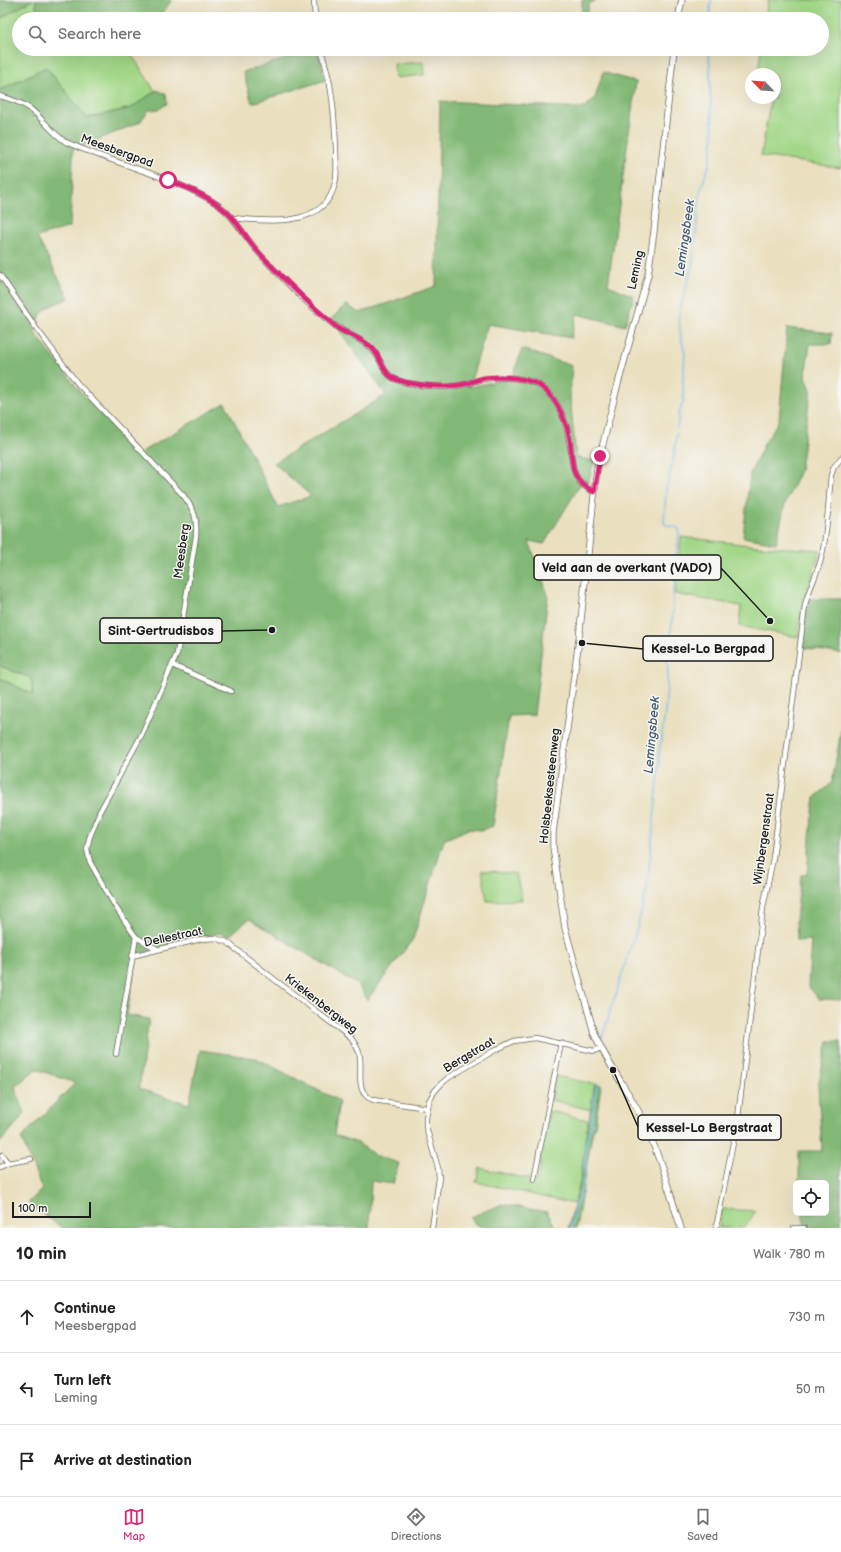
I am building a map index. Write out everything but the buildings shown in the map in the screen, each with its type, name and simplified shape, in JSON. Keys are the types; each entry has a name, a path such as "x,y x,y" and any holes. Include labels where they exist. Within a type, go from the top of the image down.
{"street":[{"path":"314,0 315,12"},
{"path":"679,12 682,0"},
{"path":"233,218 249,220 291,220 308,215 323,206 332,194 336,174 334,113 330,84 323,56"},
{"name":"Leming","path":"594,492 597,468 616,391 648,275 673,56"},
{"name":"Meesbergpad","path":"0,96 28,107 39,116 55,134 66,142 187,188 222,208 233,218 254,247 290,286 339,328 373,349 389,376 394,379 405,382 448,387 485,378 523,379 534,382 553,397 563,418 570,441 571,463 574,471 586,488 594,492"},
{"name":"Meesberg","path":"0,275 36,328 78,384 183,495 193,509 196,517 196,536 179,643 172,665 141,736 97,819 89,839 87,849 90,862 115,906 136,937"},
{"name":"Wijnbergenstraat","path":"716,1228 738,1118 763,908 773,858 805,606 821,560 824,546 831,475 834,467 841,458"},
{"name":"Holsbeeksesteenweg","path":"594,492 579,640 554,827 553,847 565,928 594,1033 600,1048 645,1125 654,1146 681,1228"},
{"path":"172,665 231,691"},
{"path":"136,937 158,949"},
{"name":"Dellestraat","path":"116,1054 136,937"},
{"name":"Dellestraat","path":"132,956 201,939 215,938 227,942 234,946 238,951"},
{"name":"Kriekenbergweg","path":"238,951 351,1038 356,1044 359,1053 360,1084 362,1091 366,1096 373,1100 427,1108"},
{"name":"Bergstraat","path":"432,1228 438,1178 436,1162 426,1127 427,1108 434,1092 448,1078 495,1050 514,1041 535,1038 594,1051 600,1048"},
{"path":"534,1179 553,1077 561,1043"},
{"path":"2,1155 8,1163"},
{"path":"0,1167 8,1163 31,1159"},
{"path":"794,1228 804,1228"}],"green space":[{"path":"0,0 32,0 0,19"},
{"path":"32,0 36,0 37,12 12,12 12,56 132,56 155,91 131,108 87,118 46,67 0,90 0,19"},
{"path":"36,0 172,0 163,12 37,12"},
{"path":"582,0 596,0 588,5 588,12 582,12"},
{"path":"768,0 841,0 841,168 761,156 770,104 781,104 781,68 759,68 760,56 829,56 829,12 766,12"},
{"path":"294,56 319,56 326,80 252,103 243,72"},
{"path":"423,62 424,75 395,78 394,64"},
{"path":"46,67 87,118 131,108 157,90 166,94 167,104 159,109 149,110 140,122 83,146 73,148 70,227 37,237 69,298 50,307 42,314 35,333 79,390 140,456 143,451 225,403 278,507 311,496 274,463 386,395 331,319 346,304 359,313 436,286 440,101 584,108 595,98 603,72 636,82 608,285 634,296 625,326 577,314 571,338 488,324 469,387 512,378 522,349 572,366 570,397 576,457 594,461 588,483 583,480 544,544 529,541 548,595 534,715 509,716 493,826 481,830 468,829 444,840 413,939 367,1000 358,985 249,919 229,936 219,933 137,954 127,1015 149,1019 139,1089 189,1104 200,1050 256,1058 339,1101 334,1135 358,1143 376,1156 399,1163 393,1184 371,1181 369,1228 62,1228 28,1203 42,1189 21,1138 75,1083 36,1069 15,1087 25,1113 0,1143 0,678 33,695 31,678 0,666 0,90"},
{"path":"787,328 832,333 831,344 810,344 805,376 811,389 800,470 785,504 776,543 743,537 750,474 764,444 779,420"},
{"path":"681,537 758,546 821,550 803,601 798,637 739,626 741,606 675,594"},
{"path":"809,599 841,599 841,654 801,647"},
{"path":"0,666 31,678 34,695 0,678"},
{"path":"841,730 841,1000 819,999 808,986 811,940 797,941 796,920 801,875 807,874 815,797 832,783"},
{"path":"482,870 516,874 522,900 487,901"},
{"path":"828,1041 841,1041 841,1228 805,1226 803,1216 829,1216 829,1180 799,1180 799,1151 822,1151 818,1086"},
{"path":"555,1076 595,1084 591,1110 551,1100"},
{"path":"595,1084 601,1085 576,1228 568,1228 581,1179 585,1141"},
{"path":"549,1111 588,1120 581,1179 574,1204 476,1182 480,1168 537,1181 541,1162 539,1161"},
{"path":"502,1204 547,1212 554,1225 554,1228 485,1228 475,1224 471,1217"},
{"path":"722,1209 756,1211 744,1228 719,1228"}],"waterway":[{"name":"Lemingsbeek","path":"710,12 711,0"},
{"name":"Lemingsbeek","path":"677,428 679,413 684,400 683,381 685,353 681,338 679,319 680,308 693,263 700,192 710,162 713,138 708,56"},
{"name":"Lemingsbeek","path":"601,1041 636,932 647,888 660,762 659,753 665,713 668,671 667,658 673,612 673,592 675,583 674,572 679,534 679,529 664,523 666,490 674,456 677,433"},
{"name":"Lemingsbeek","path":"571,1228 575,1204 583,1188 585,1146 591,1125 597,1083"}],"place":[{"name":"Veld aan de overkant (VADO)","path":"770,621"},
{"name":"Sint-Gertrudisbos","path":"272,630"},
{"name":"Kessel-Lo Bergpad","path":"582,643"},
{"name":"Kessel-Lo Bergstraat","path":"613,1070"}],"route":[{"path":"168,180 205,197 222,208 233,218 254,247 290,286 331,322 373,349 389,376 405,382 448,387 485,378 523,379 534,382 546,390 553,397 558,406 570,441 571,463 574,471 586,488 594,492 600,456"}]}
